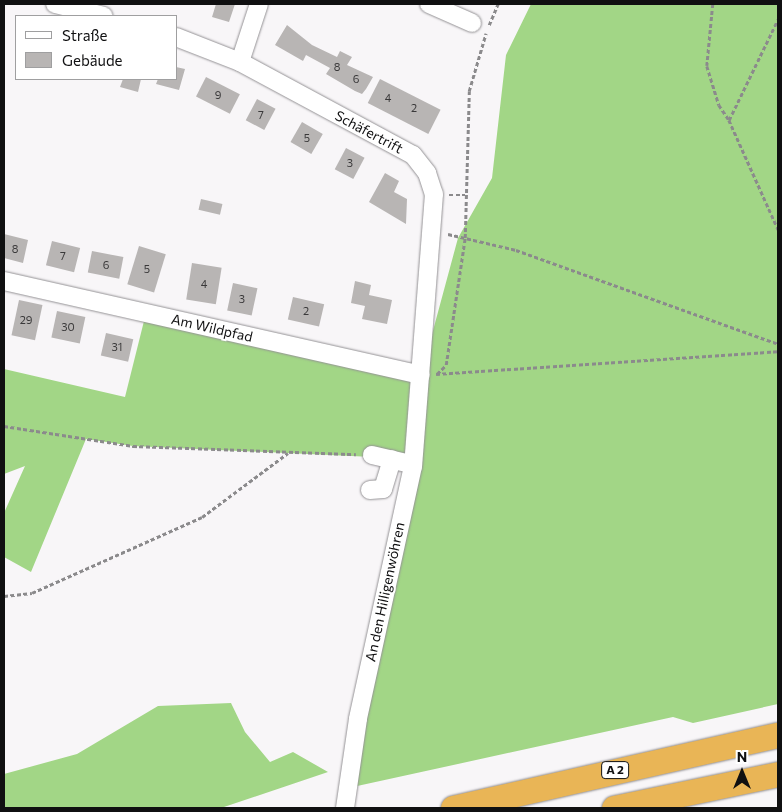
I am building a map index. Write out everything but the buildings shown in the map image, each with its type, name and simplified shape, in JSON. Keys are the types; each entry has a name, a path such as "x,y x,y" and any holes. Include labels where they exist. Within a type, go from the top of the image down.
{"highway":[{"name":"A 2","path":"453,808 778,735"},
{"path":"614,808 778,774"}],"street":[{"path":"240,62 259,4"},
{"path":"429,4 472,23"},
{"path":"65,5 100,15"},
{"name":"Schäfertrift","path":"178,38 240,62 413,155 427,173 434,194 429,374"},
{"name":"Am Wildpfad","path":"4,281 429,374"},
{"name":"An den Hilligenwöhren","path":"344,808 358,720 413,466 429,374"},
{"path":"372,454 413,466"},
{"path":"370,490 383,489 392,459"}],"path":[{"path":"429,374 446,365 465,238 469,92 480,48 498,4"},
{"path":"712,4 707,66 718,105 729,120 778,229"},
{"path":"729,120 778,19"},
{"path":"432,231 516,250 778,344"},
{"path":"429,374 778,351"},
{"path":"4,426 133,446 288,454 372,454"},
{"path":"4,596 32,592 202,517 288,454"}],"green space":[{"path":"531,4 778,4 778,704 693,723 673,717 348,788 413,466 373,457 133,446 86,439 31,572 4,557 4,513 25,466 4,474 4,369 125,397 146,313 421,375 458,238 492,178 506,55"},
{"path":"231,703 245,732 270,762 293,752 328,772 221,808 4,808 4,774 77,754 158,706"}]}
